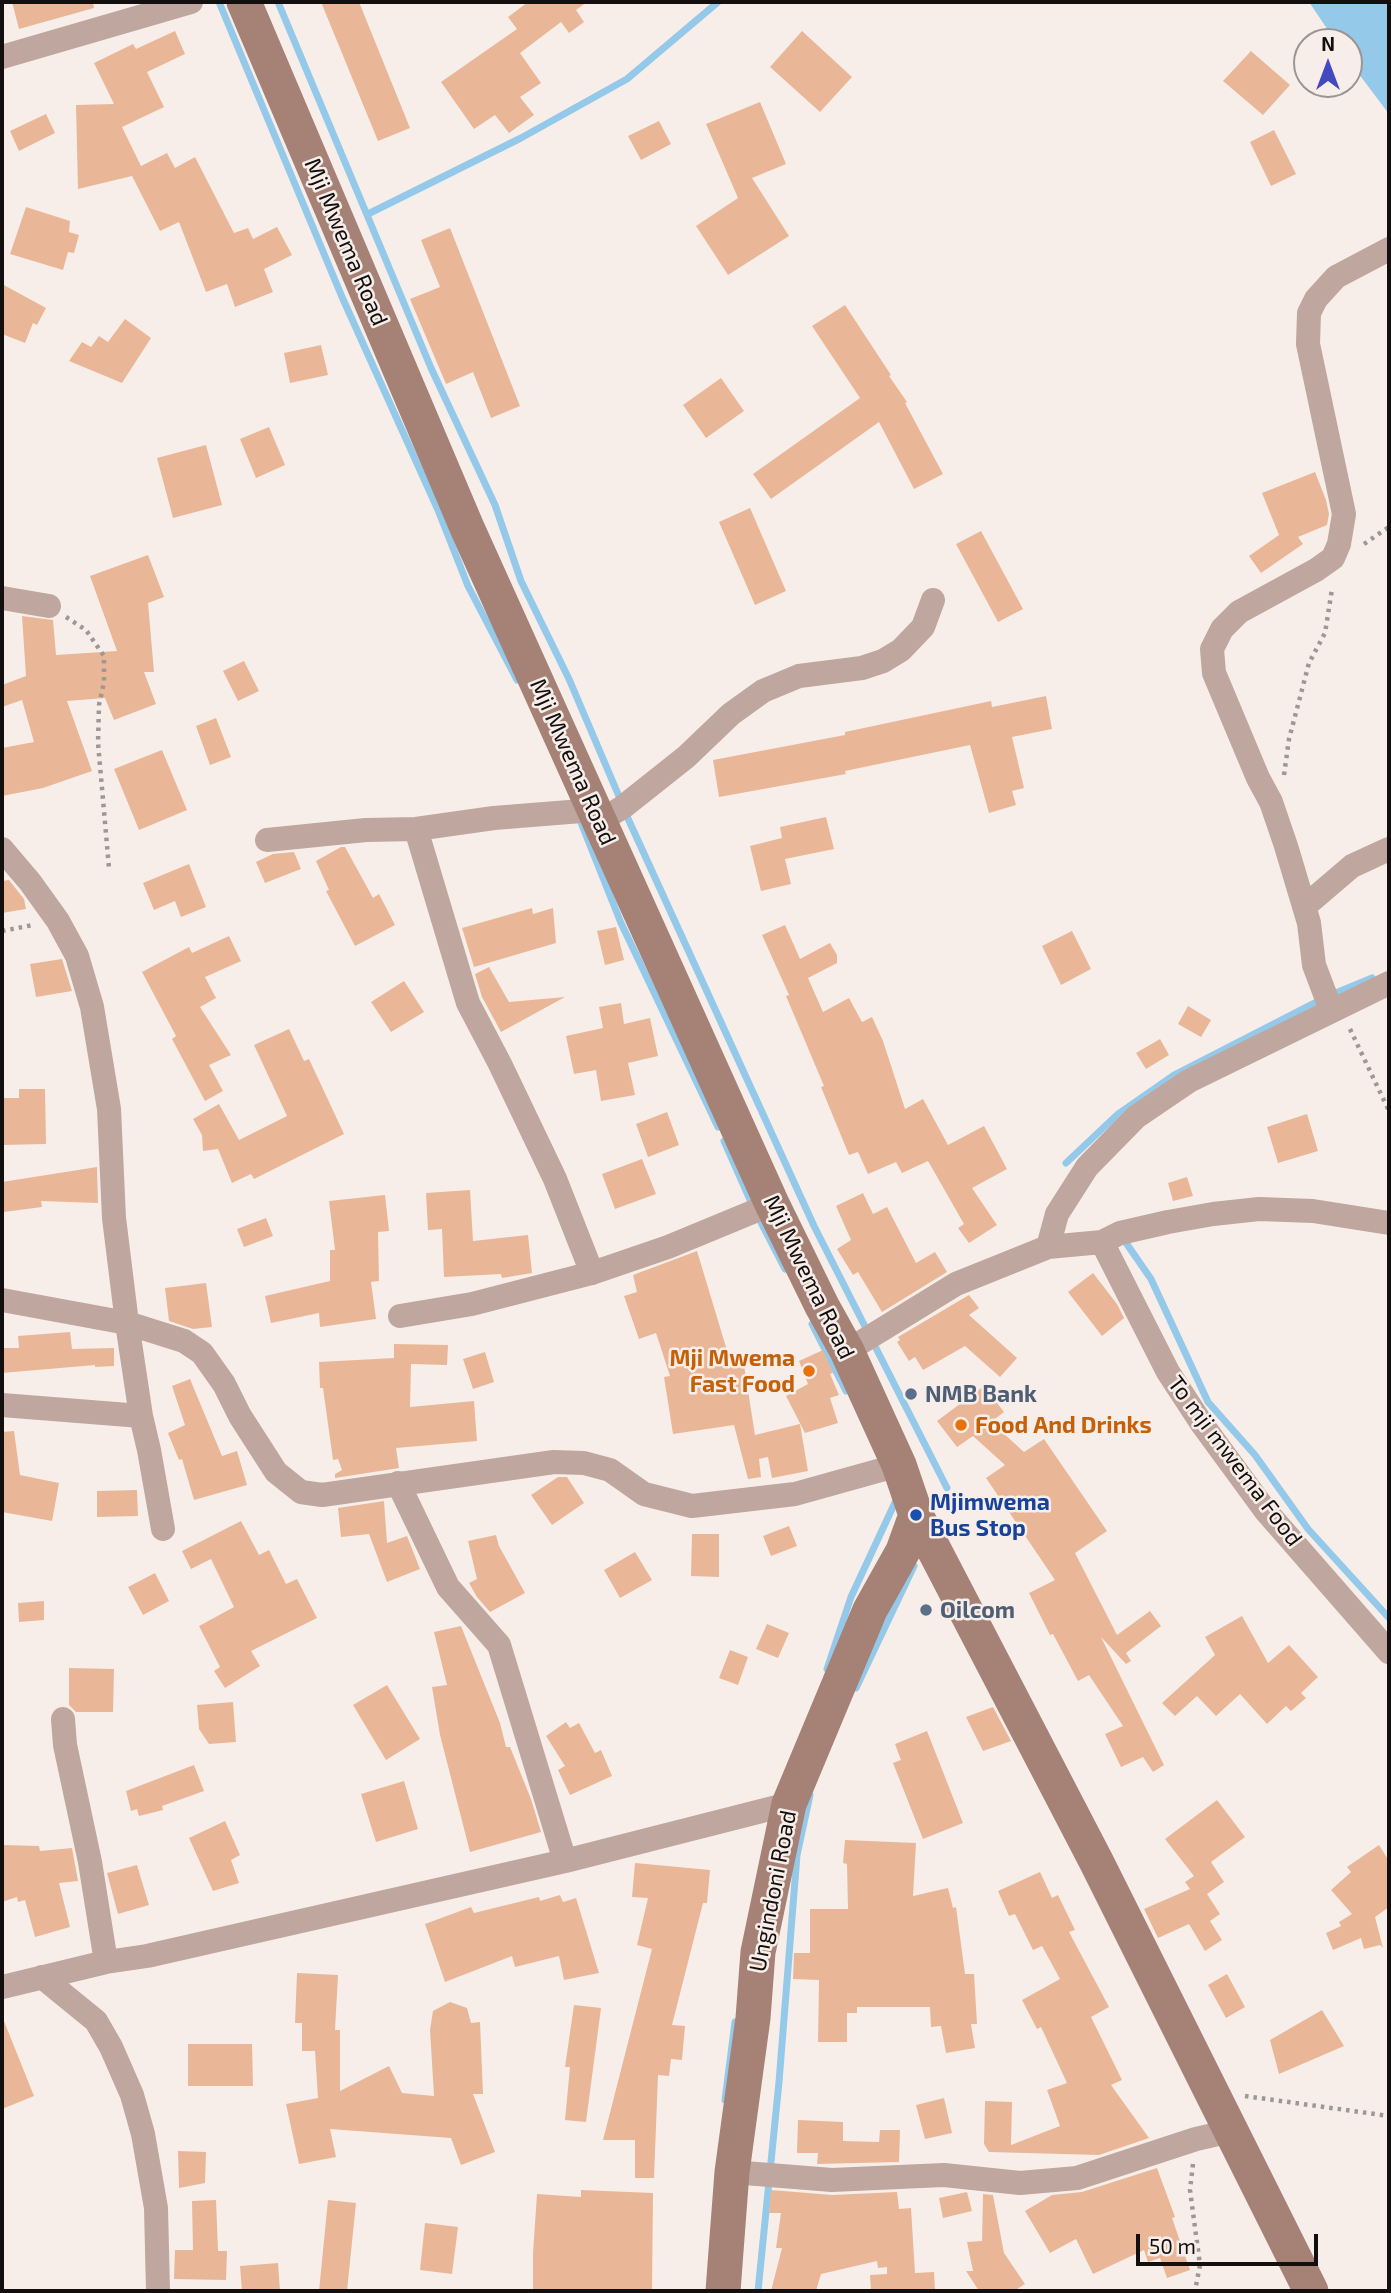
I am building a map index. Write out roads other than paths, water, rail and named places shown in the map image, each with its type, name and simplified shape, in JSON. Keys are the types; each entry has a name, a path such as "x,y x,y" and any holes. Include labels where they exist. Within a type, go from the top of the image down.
{"main road":[{"name":"Mji Mwema Road","path":"244,2 468,530 772,1204 847,1351 899,1465 916,1515 1090,1849 1311,2291"},
{"name":"Ungindoni Road","path":"723,2291 732,2172 758,1952 789,1804 870,1610 903,1551 916,1515"}],"street":[{"path":"2,57 191,2"},
{"path":"1336,1008 1314,965 1309,923 1286,846 1271,803 1214,673 1212,649 1222,629 1239,612 1333,558 1339,544 1344,514 1307,344 1309,313 1316,299 1336,277 1389,248"},
{"path":"2,598 49,607"},
{"path":"267,841 366,830 416,829 494,818 597,816 623,807 686,757 731,714 763,691 799,676 862,668 883,661 901,650 923,627 933,600"},
{"path":"416,829 468,1003 555,1179 592,1272"},
{"path":"2,849 58,921 77,956 92,1007 110,1109 114,1218 127,1323 141,1416 163,1529"},
{"path":"1304,907 1352,866 1389,849"},
{"path":"1048,1247 1058,1214 1087,1167 1136,1116 1189,1081 1389,983"},
{"path":"400,1316 472,1304 592,1272 668,1247 772,1204"},
{"path":"847,1351 957,1284 1048,1247 1102,1242 1120,1233 1168,1222 1259,1209 1313,1211 1389,1223"},
{"name":"To mji mwema Food","path":"1102,1242 1168,1372 1202,1424 1265,1510 1389,1652"},
{"path":"2,1300 127,1323 184,1341 202,1353 224,1384 240,1416 276,1472 300,1492 321,1495 554,1462 584,1463 610,1470 644,1494 692,1506 794,1494 899,1465"},
{"path":"2,1405 141,1416"},
{"path":"398,1483 448,1587 499,1645 565,1861"},
{"path":"63,1720 65,1745 90,1862 106,1962"},
{"path":"2,1987 565,1861 789,1804"},
{"path":"42,1977 96,2021 111,2047 132,2095 143,2134 156,2208 158,2291"},
{"path":"732,2172 832,2180 944,2175 1020,2183 1077,2178 1231,2130"}],"water":[{"path":"1309,2 1389,2 1389,114 1363,80 1363,28 1327,28"}],"waterway":[{"path":"219,2 342,297 438,510 468,586 517,680"},
{"path":"278,2 431,368 495,505 521,581 569,679 621,801"},
{"path":"368,214 521,138 627,79 718,2"},
{"path":"625,812 814,1226 947,1488"},
{"path":"578,815 621,923 718,1127"},
{"path":"1066,1163 1118,1114 1174,1075 1326,997 1372,978"},
{"path":"724,1141 755,1211 785,1269"},
{"path":"1122,1237 1151,1279 1208,1402 1255,1455 1308,1529 1389,1618"},
{"path":"812,1324 846,1391"},
{"path":"827,1669 851,1597 898,1496"},
{"path":"856,1688 914,1566"},
{"path":"758,2291 779,2082 797,1855 810,1795"},
{"path":"725,2100 735,2022"}],"place":[{"name":"Mji Mwema Fast Food","path":"809,1371"},
{"name":"NMB Bank","path":"911,1394"},
{"name":"Food And Drinks","path":"961,1425"},
{"name":"Mjimwema Bus Stop","path":"916,1515"},
{"name":"Oilcom","path":"926,1610"}]}
